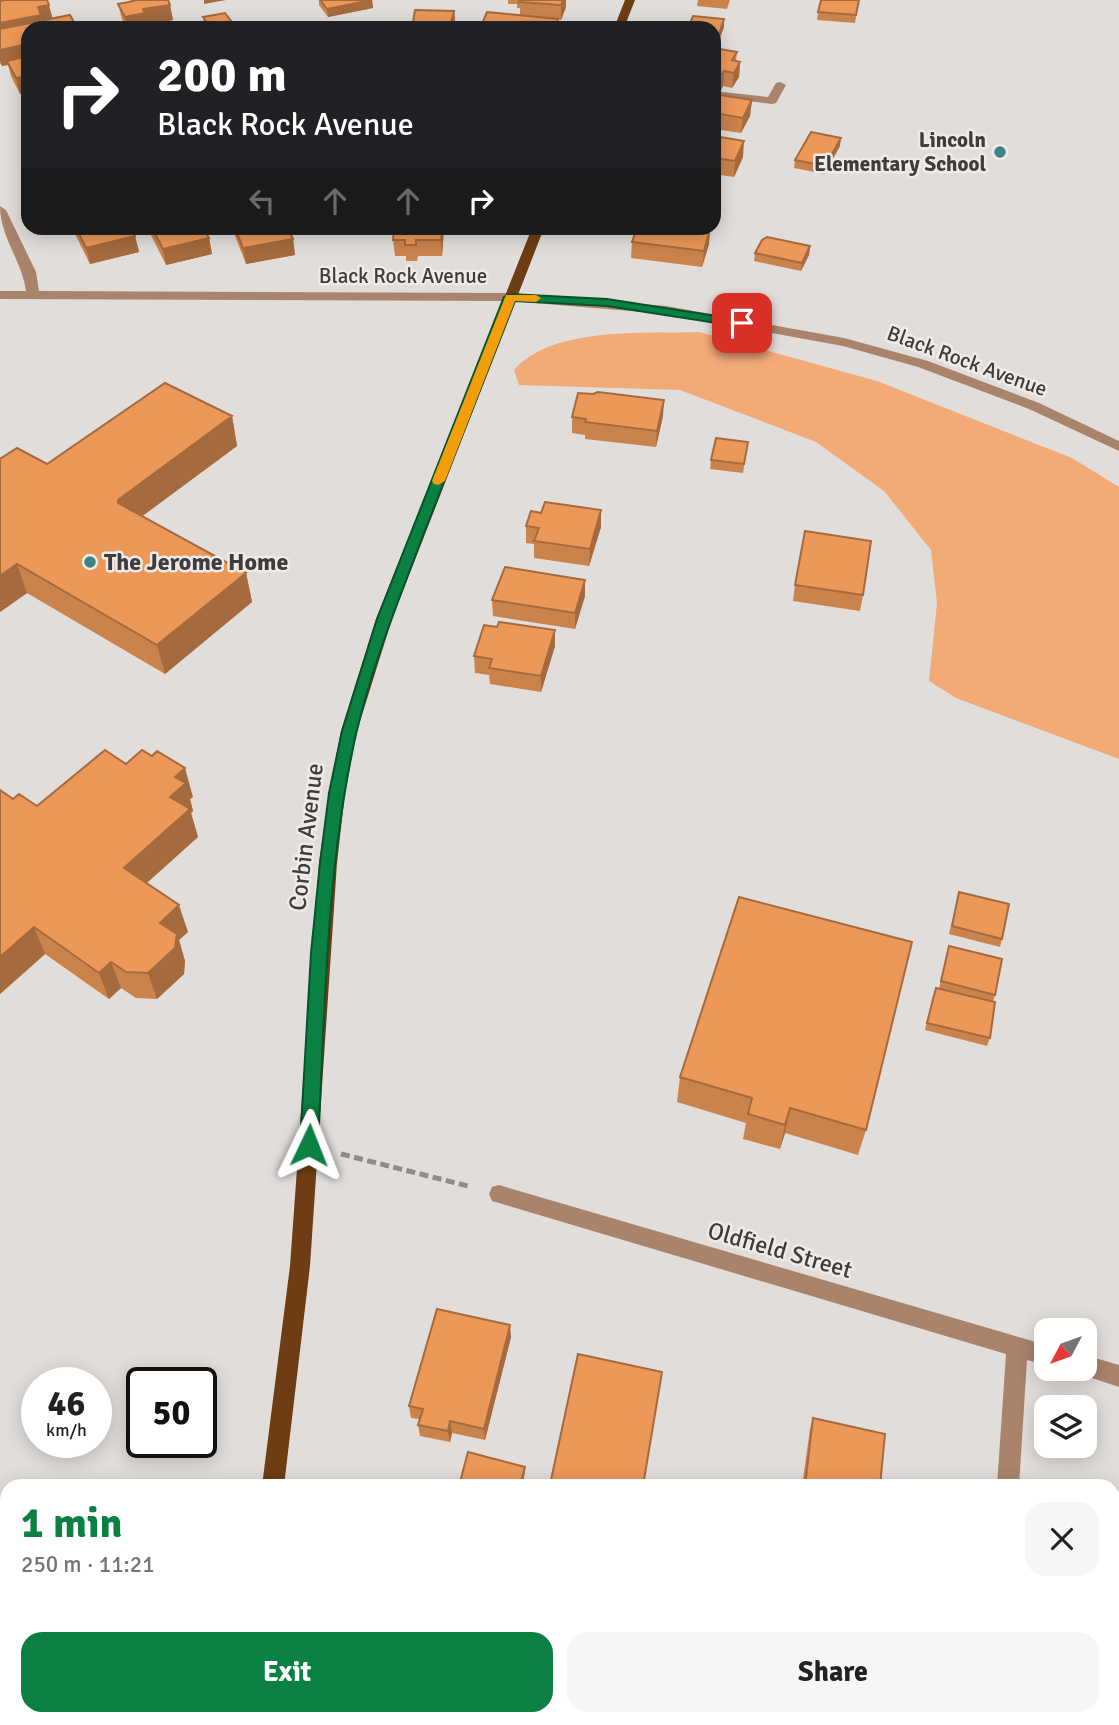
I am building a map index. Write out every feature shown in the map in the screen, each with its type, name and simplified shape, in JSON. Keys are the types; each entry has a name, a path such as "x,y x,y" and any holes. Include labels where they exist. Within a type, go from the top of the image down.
{"main road":[{"path":"622,21 630,0"},
{"name":"Corbin Avenue","path":"274,1479 300,1266 328,863 337,793 349,731 384,619 535,235"}],"street":[{"path":"721,95 772,101 780,85"},
{"path":"0,210 30,272 33,295"},
{"name":"Black Rock Avenue","path":"0,295 510,297 642,307 844,342 923,364 1034,406 1119,447"},
{"name":"Oldfield Street","path":"499,1194 1034,1352"},
{"path":"1008,1479 1017,1347"},
{"path":"1097,1370 1119,1376"}],"path":[{"path":"309,1145 499,1194"}],"shaded area":[{"path":"699,332 877,381 1072,458 1119,487 1119,759 956,698 929,681 937,603 931,550 884,491 816,442 680,390 519,385 514,370 531,356 551,346 575,339 626,333"}],"building":[{"path":"47,0 49,5 38,7 41,15 0,23 0,1"},
{"path":"134,0 168,0 170,5 143,9 145,13 125,17 118,4"},
{"path":"320,0 372,0 327,9"},
{"path":"563,0 561,5 519,2"},
{"path":"821,0 859,0 856,15 818,12"},
{"path":"415,10 454,11 452,21 413,21"},
{"path":"487,12 558,19 557,21 483,21"},
{"path":"225,13 231,21 206,21 203,17"},
{"path":"70,15 73,21 40,21"},
{"path":"693,16 724,19 721,28 721,21 691,21"},
{"path":"21,25 21,46 0,50 0,29"},
{"path":"721,49 737,52 732,60 740,62 734,73 724,71 722,74"},
{"path":"21,58 21,77 16,78 7,61"},
{"path":"721,95 752,100 743,118 721,114"},
{"path":"811,132 841,138 825,166 795,160"},
{"path":"721,137 744,141 735,161 721,159"},
{"path":"80,235 135,236 86,248"},
{"path":"156,235 207,235 209,238 163,249"},
{"path":"238,235 291,235 293,239 243,248"},
{"path":"393,235 441,235 441,240 416,240 416,245 405,245 405,240 393,240"},
{"path":"634,235 708,235 704,251 632,242"},
{"path":"767,237 810,246 802,263 755,253 762,240"},
{"name":"The Jerome Home","path":"165,383 232,416 118,500 118,503 246,573 157,645 17,564 0,576 0,459 17,448 47,464"},
{"path":"598,392 664,400 657,431 585,422 586,419 572,417 578,393"},
{"path":"716,438 748,442 744,464 711,460"},
{"path":"545,502 601,510 590,549 534,541 539,528 526,526 531,511 541,513"},
{"path":"805,531 871,541 863,595 795,585"},
{"path":"505,567 585,580 575,613 492,600"},
{"path":"499,622 555,630 541,676 489,668 492,659 474,656 484,625 497,627"},
{"path":"105,750 126,764 142,750 152,756 157,751 185,768 175,777 186,783 170,797 190,809 124,868 179,905 160,923 177,934 175,948 148,973 126,972 111,962 99,973 34,927 0,957 0,790 13,799 19,794 37,806"},
{"path":"959,892 1009,904 1002,939 952,926"},
{"path":"739,897 912,942 866,1130 790,1108 785,1125 748,1114 752,1098 680,1077"},
{"path":"949,946 1002,959 995,995 941,981"},
{"path":"936,988 995,1002 990,1038 927,1023"},
{"path":"437,1309 510,1325 484,1429 450,1421 448,1431 418,1425 423,1409 409,1406"},
{"path":"578,1354 662,1372 644,1479 551,1479"},
{"path":"813,1418 885,1434 881,1479 806,1479"},
{"path":"468,1452 525,1467 522,1479 461,1479"}],"slow traffic":[{"path":"438,481 510,297 536,298"}],"place":[{"name":"Lincoln Elementary School","path":"1000,152"},
{"name":"The Jerome Home","path":"90,562"}],"route":[{"path":"309,1145 328,863 337,793 349,731 384,619 510,297 607,303 742,323"}]}
